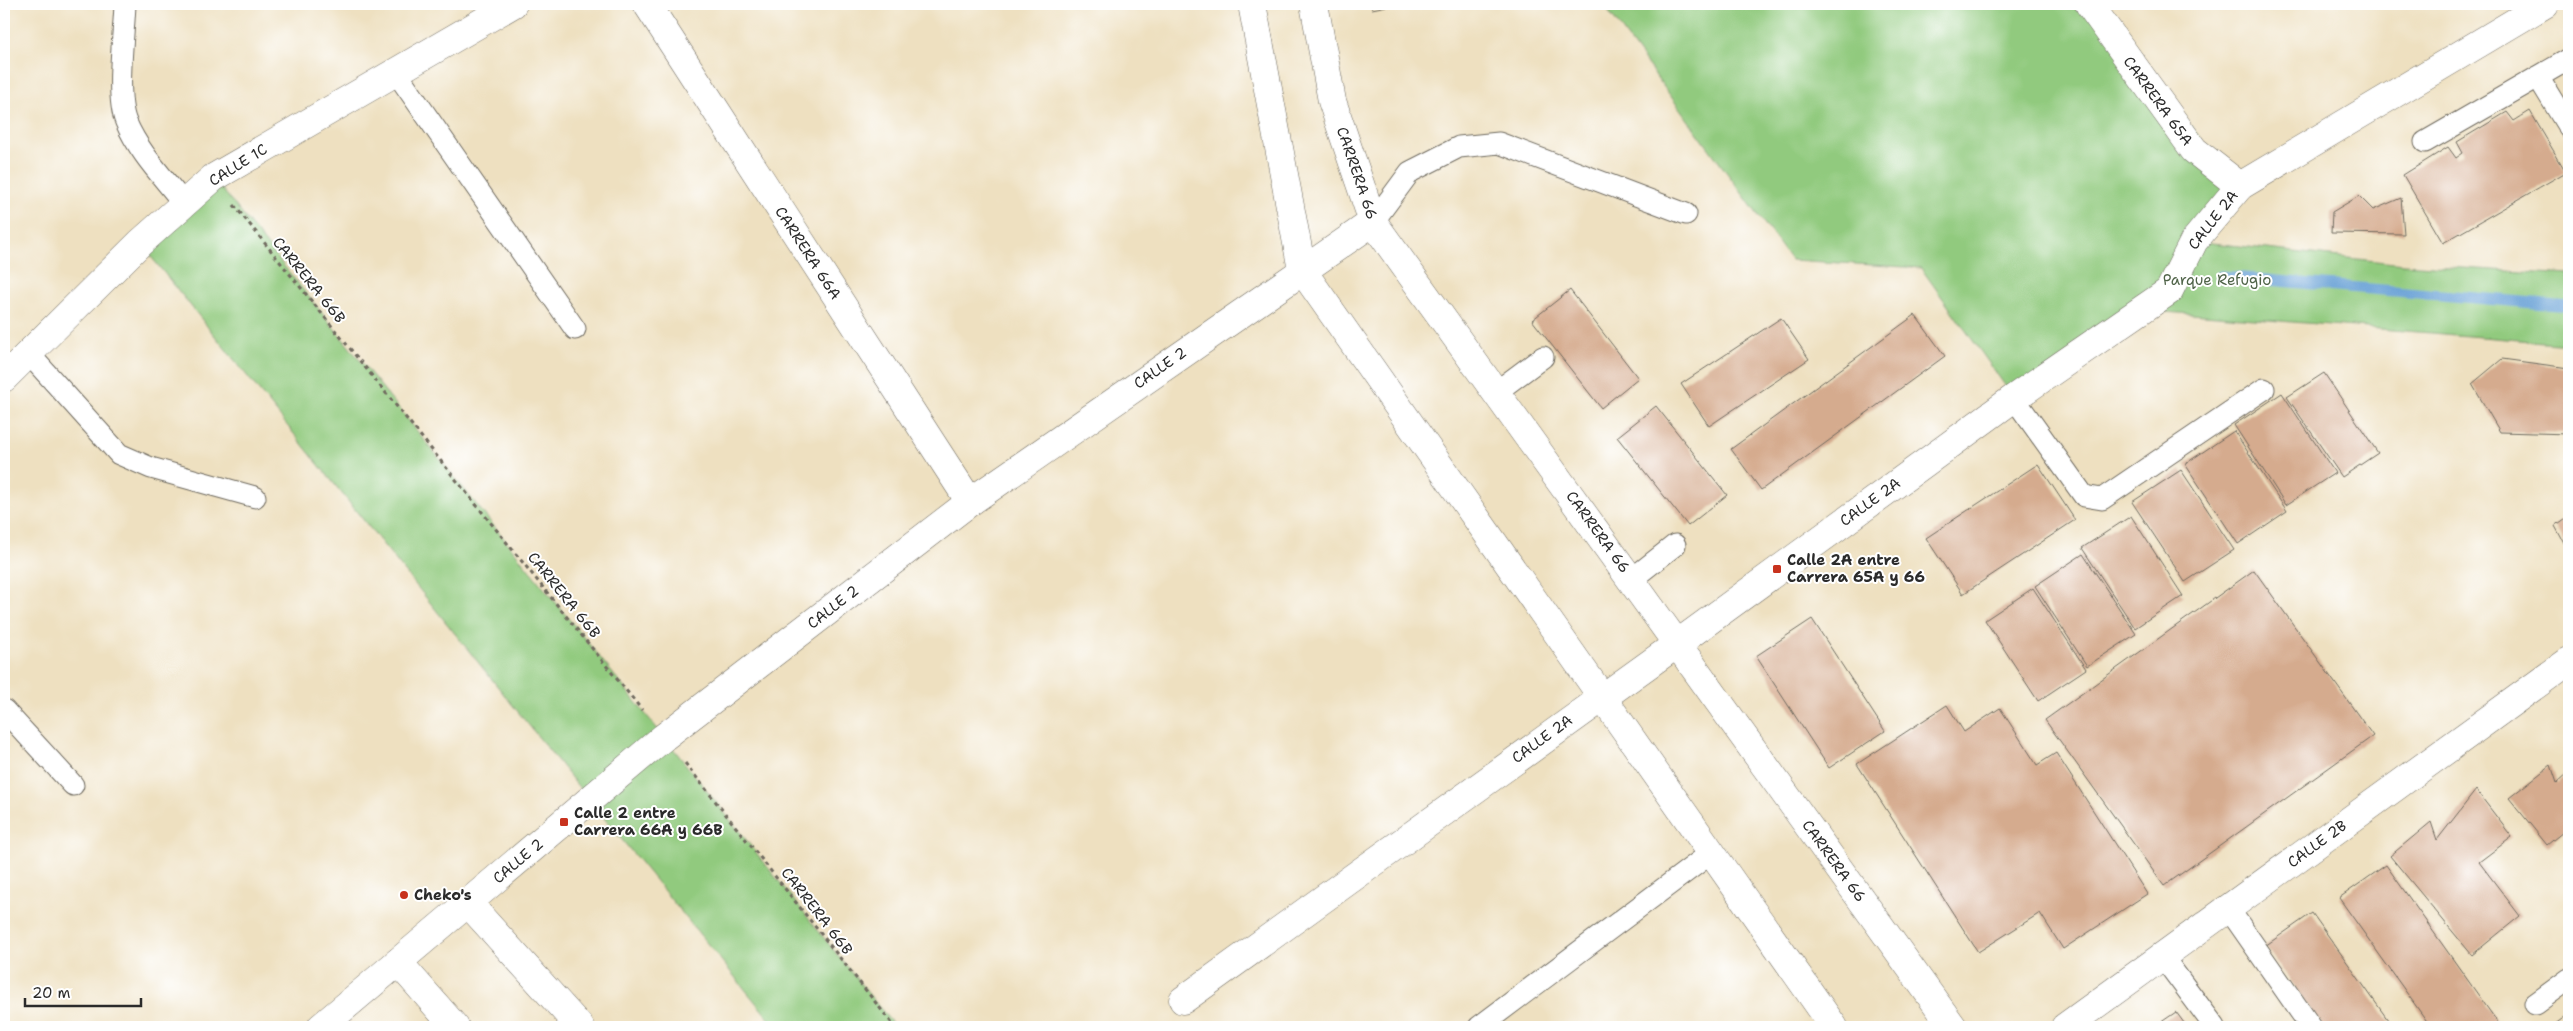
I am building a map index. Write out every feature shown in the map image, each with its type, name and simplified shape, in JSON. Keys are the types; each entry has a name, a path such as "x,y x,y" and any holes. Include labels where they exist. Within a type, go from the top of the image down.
{"street":[{"name":"CALLE 1C","path":"4,378 140,243 213,178 513,4"},
{"name":"CARRERA 66A","path":"647,4 970,502"},
{"path":"1252,4 1302,270 1834,1027"},
{"name":"CARRERA 66","path":"1314,4 1332,101 1373,222 1953,1027"},
{"name":"CARRERA 65A","path":"2089,4 2194,150 2240,186"},
{"name":"CALLE 2A","path":"1183,1000 1601,696 1677,644 2014,398 2170,291 2194,241 2240,186 2545,4"},
{"name":"CALLE 2","path":"321,1027 664,737 970,502 1373,222"},
{"name":"CALLE 2B","path":"2066,1027 2569,661"},
{"path":"468,903 580,1027"},
{"path":"398,962 455,1027"}],"lane":[{"path":"125,4 122,99 126,121 136,142 184,204"},
{"path":"2425,142 2569,59"},
{"path":"396,72 576,329"},
{"path":"2538,77 2569,128"},
{"path":"1373,222 1410,172 1459,147 1499,143 1686,214"},
{"path":"29,354 119,454 151,468 255,497"},
{"path":"1496,392 1543,357"},
{"path":"2014,398 2084,496 2102,499 2264,389"},
{"path":"1632,579 1675,545"},
{"path":"4,710 73,785"},
{"path":"1479,1027 1711,853"},
{"path":"2228,908 2311,1027"},
{"path":"2162,956 2215,1027"},
{"path":"2535,1004 2569,979"}],"path":[{"name":"CARRERA 66B","path":"213,178 664,737 894,1027"}],"green space":[{"name":"Parque Refugio","path":"1603,4 2089,4 2240,186 2194,241 2403,264 2569,275 2569,344 2141,310 2014,398 1921,268 1791,260"},
{"path":"213,178 664,737 895,1027 776,1027 590,801 140,243"}],"building":[{"path":"1371,4 1392,4 1392,5 1372,9"},
{"path":"2530,111 2566,172 2443,243 2403,175 2448,147 2456,158 2463,153 2457,142 2507,112 2514,121"},
{"path":"2359,196 2373,210 2401,198 2404,234 2331,233 2332,212"},
{"path":"1570,290 1638,378 1601,408 1532,320"},
{"path":"1915,315 1945,356 1761,490 1731,449"},
{"path":"1781,318 1809,359 1709,426 1681,384"},
{"path":"2502,359 2569,368 2569,434 2500,432 2472,384"},
{"path":"2324,373 2378,453 2342,477 2287,397"},
{"path":"2282,393 2335,473 2286,505 2234,425"},
{"path":"1656,406 1727,495 1688,526 1617,437"},
{"path":"2234,431 2287,511 2238,544 2185,464"},
{"path":"2038,464 2075,520 1963,594 1926,538"},
{"path":"2181,470 2234,550 2185,582 2132,502"},
{"path":"2131,516 2183,596 2135,628 2082,548"},
{"path":"2569,516 2569,552 2555,526"},
{"path":"2083,554 2136,634 2087,666 2035,586"},
{"path":"2254,570 2373,736 2164,886 2045,720"},
{"path":"2033,588 2086,669 2038,701 1985,620"},
{"path":"1812,619 1885,731 1829,768 1756,656"},
{"path":"1947,705 1964,732 2000,708 2037,765 2056,753 2147,894 2063,949 2040,913 1978,952 1857,764"},
{"path":"2551,765 2557,783 2569,772 2569,827 2547,845 2509,798"},
{"path":"2476,790 2512,837 2479,862 2520,916 2472,955 2390,856 2431,822 2437,840"},
{"path":"2386,865 2501,1027 2431,1027 2339,898"},
{"path":"2312,913 2393,1027 2323,1027 2265,946"},
{"path":"2176,1012 2187,1027 2154,1027"},
{"path":"2569,1014 2569,1027 2551,1027"}],"waterway":[{"path":"2221,276 2569,306"}],"place":[{"name":"Calle 2A entre Carrera 65A y 66","path":"1777,569"},
{"name":"Calle 2 entre Carrera 66A y 66B","path":"564,822"},
{"name":"Cheko's","path":"404,895"}]}
